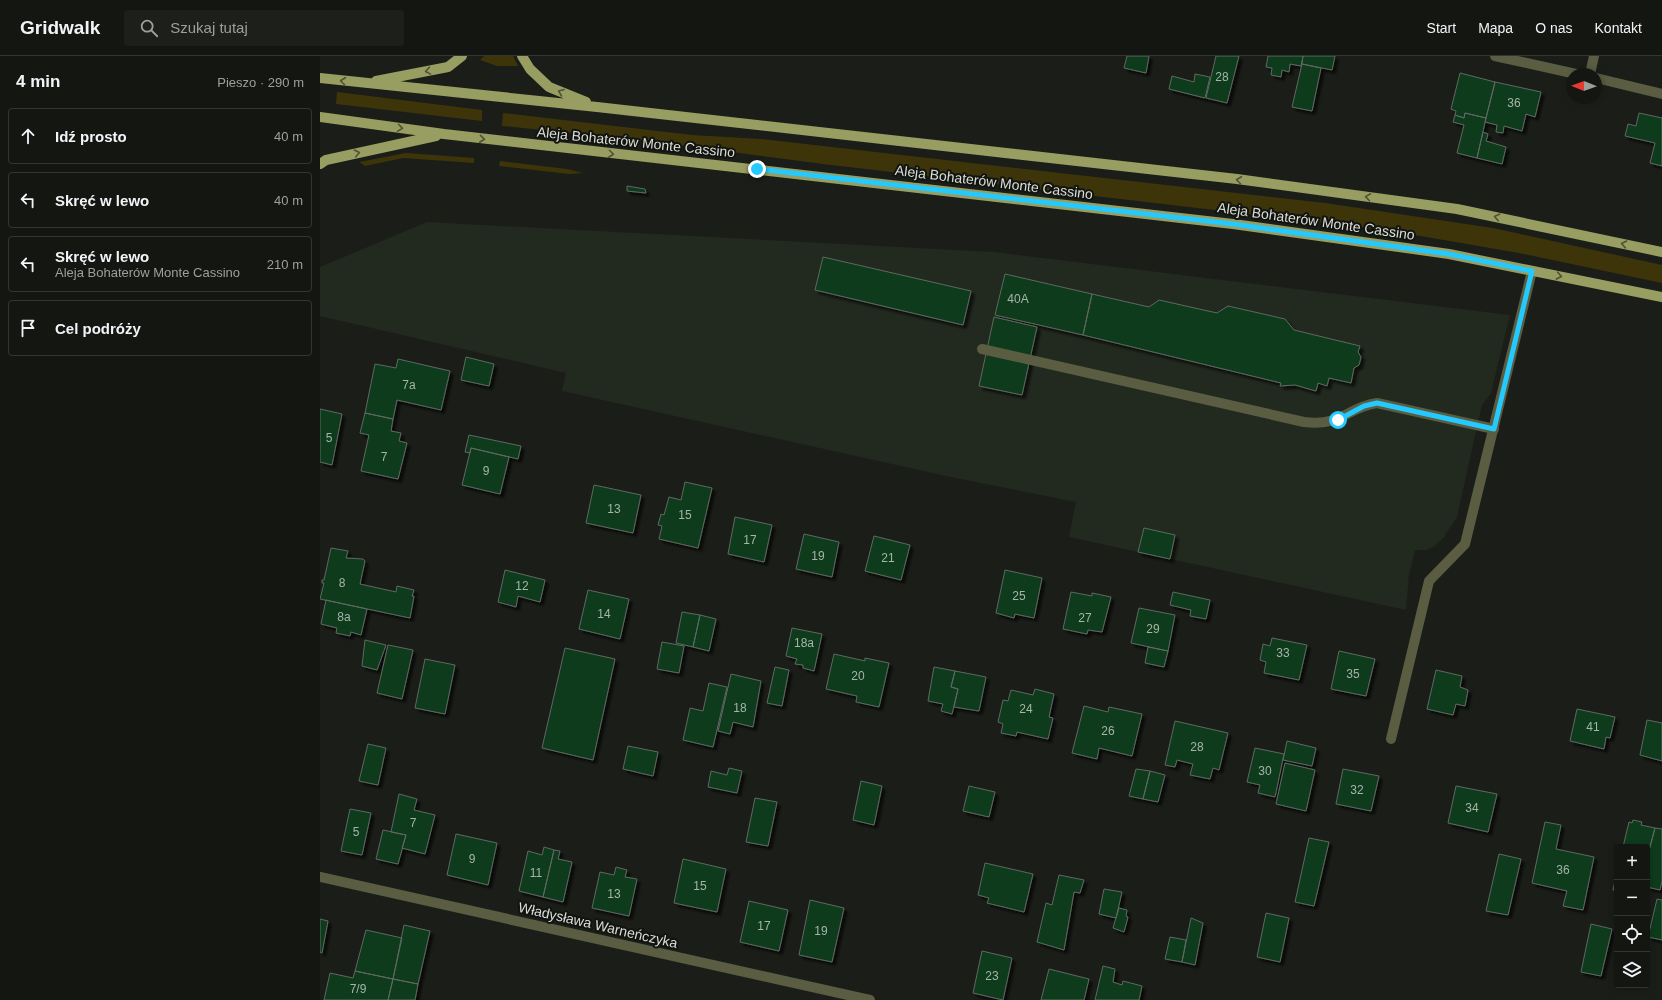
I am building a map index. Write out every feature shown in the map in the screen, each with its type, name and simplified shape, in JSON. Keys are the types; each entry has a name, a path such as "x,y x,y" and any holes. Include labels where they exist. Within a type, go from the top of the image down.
{"main road":[{"path":"366,83 448,68 462,56"},
{"path":"522,56 530,69 549,87 597,107"},
{"name":"Aleja Bohaterów Monte Cassino","path":"320,78 597,107 1237,179 1449,208 1662,252"},
{"name":"Aleja Bohaterów Monte Cassino","path":"320,117 444,134 1233,224 1449,254 1662,297"},
{"path":"320,164 326,160 444,134"}],"street":[{"path":"1495,56 1566,72"},
{"path":"1591,68 1594,56"},
{"path":"1602,79 1662,94"},
{"path":"1391,739 1429,581 1465,544 1532,271"},
{"path":"982,349 1304,422 1331,422 1364,406 1377,403 1494,429"},
{"name":"Władysława Warneńczyka","path":"320,877 870,1000"}],"shaded area":[{"path":"484,56 513,56 518,66 497,66 480,60"},
{"path":"337,92 482,110 482,121 336,104"},
{"path":"503,113 692,135 761,139 1325,203 1493,228 1662,265 1662,283 1519,253 1386,230 823,164 633,139 502,126"},
{"path":"406,153 474,158 474,163 403,158 365,166 359,162"},
{"path":"500,161 567,169 583,173 569,174 499,166"},
{"path":"427,222 994,252 1510,315 1491,393 1482,405 1457,517 1444,537 1435,546 1426,550 1415,550 1409,575 1406,610 1069,537 1076,502 946,476 562,391 566,373 320,316 320,267"}],"building":[{"path":"1127,56 1149,56 1146,73 1124,68"},
{"path":"1216,56 1239,56 1227,103 1206,98"},
{"path":"1268,56 1303,56 1301,66 1290,64 1289,72 1282,70 1281,77 1271,75 1272,68 1266,67"},
{"path":"1303,56 1335,56 1332,70 1302,64"},
{"path":"1302,64 1321,68 1312,111 1292,107"},
{"path":"1460,73 1495,82 1486,118 1465,113 1464,118 1455,115 1456,111 1451,109"},
{"path":"1195,74 1210,77 1205,98 1169,89 1172,76 1194,82"},
{"path":"1495,82 1541,92 1535,117 1526,114 1522,131 1504,126 1503,133 1496,132 1497,125 1485,122"},
{"path":"1465,113 1486,118 1477,158 1457,153 1464,125 1453,122 1455,115 1464,118"},
{"path":"1639,113 1662,118 1662,166 1650,163 1655,143 1625,136 1628,124 1636,126"},
{"path":"1483,132 1488,134 1486,141 1506,147 1502,164 1477,158"},
{"path":"627,186 645,189 646,193 627,191"},
{"path":"823,257 971,291 963,325 815,290"},
{"path":"1005,274 1092,294 1083,335 995,315"},
{"path":"1092,294 1149,307 1159,300 1217,313 1228,306 1285,319 1294,330 1360,346 1358,352 1361,357 1359,365 1354,368 1351,383 1329,378 1327,386 1318,383 1316,391 1295,385 1280,386 1281,383 1083,335"},
{"path":"994,317 1037,327 1022,395 979,386"},
{"path":"466,357 494,364 489,386 461,380"},
{"path":"398,359 450,371 441,410 397,400 393,419 365,413 375,364 396,368"},
{"path":"320,409 342,414 332,465 320,462"},
{"path":"365,413 393,419 391,431 401,433 399,441 407,443 398,479 361,471 369,435 360,433"},
{"path":"469,435 521,446 518,459 471,448 470,453 465,452"},
{"path":"471,448 509,457 500,494 462,485"},
{"path":"685,482 712,488 698,548 659,539 662,526 658,525 661,514 664,515 669,497 681,500"},
{"path":"594,485 641,495 633,533 586,523"},
{"path":"735,517 772,525 764,562 728,554"},
{"path":"1144,528 1175,535 1170,559 1138,552"},
{"path":"804,534 839,542 832,577 796,569"},
{"path":"874,536 910,545 901,580 865,571"},
{"path":"331,548 348,551 346,558 363,559 365,561 360,584 396,592 397,586 414,590 410,618 320,599 324,583 322,583 322,580 324,580"},
{"path":"505,570 545,580 540,602 518,596 516,607 498,602"},
{"path":"1005,570 1042,578 1034,618 1015,614 1014,618 996,613"},
{"path":"588,590 629,599 620,639 579,629"},
{"path":"1071,592 1092,596 1092,593 1111,597 1102,632 1088,630 1087,634 1063,629"},
{"path":"1173,592 1210,600 1206,619 1190,616 1191,610 1170,605"},
{"path":"326,600 367,609 361,635 351,632 350,636 336,633 337,628 321,624"},
{"path":"1139,608 1175,615 1168,651 1131,643"},
{"path":"682,612 700,615 693,647 676,643"},
{"path":"700,615 716,619 709,651 693,647"},
{"path":"792,628 822,634 814,671 803,668 803,665 795,664 797,659 786,656"},
{"path":"1272,638 1307,645 1299,680 1264,673 1266,662 1260,660 1263,644 1270,646"},
{"path":"365,640 386,645 377,670 362,666"},
{"path":"662,642 684,646 679,673 657,669"},
{"path":"388,645 413,650 402,699 377,693"},
{"path":"1148,647 1168,651 1164,667 1145,663"},
{"path":"565,648 615,659 593,760 542,748"},
{"path":"1339,651 1375,659 1366,696 1331,689"},
{"path":"834,654 865,661 865,658 889,663 879,707 856,702 857,696 826,689"},
{"path":"425,659 455,665 445,714 415,708"},
{"path":"775,667 789,670 782,706 767,703"},
{"path":"934,667 955,671 951,687 958,689 952,714 941,711 943,704 928,701"},
{"path":"1436,670 1462,676 1460,687 1468,690 1465,706 1456,704 1453,715 1427,709"},
{"path":"955,671 986,677 979,711 954,707 958,689 951,687"},
{"path":"731,674 761,681 753,727 733,722 730,734 718,731"},
{"path":"709,683 727,687 713,747 683,740 690,708 703,711"},
{"path":"1035,689 1054,694 1049,717 1053,718 1048,739 1017,732 1016,736 1001,733 1003,724 998,722 1003,700 1008,701 1011,690 1033,695"},
{"path":"1084,706 1108,712 1109,707 1142,714 1132,756 1099,748 1097,759 1072,753"},
{"path":"1577,709 1615,717 1610,738 1606,737 1604,749 1570,741"},
{"path":"1647,720 1662,723 1662,761 1640,755"},
{"path":"1175,721 1228,733 1219,770 1213,768 1210,779 1190,775 1193,764 1177,760 1175,767 1165,765"},
{"path":"1287,741 1316,748 1312,766 1283,760"},
{"path":"368,744 386,748 378,785 359,781"},
{"path":"628,746 658,752 653,776 623,769"},
{"path":"1255,748 1284,754 1275,797 1258,793 1260,785 1247,782"},
{"path":"1285,763 1315,770 1306,811 1276,804"},
{"path":"729,768 742,771 737,793 708,787 711,771 727,775"},
{"path":"1136,769 1150,771 1143,799 1129,796"},
{"path":"1343,769 1379,776 1371,811 1336,804"},
{"path":"1150,771 1165,775 1158,802 1143,799"},
{"path":"861,781 882,786 874,825 853,820"},
{"path":"969,786 995,792 989,817 963,811"},
{"path":"1456,786 1497,794 1488,832 1448,823"},
{"path":"399,794 417,799 414,810 435,815 425,854 402,848 406,835 391,832"},
{"path":"755,798 777,802 768,846 746,842"},
{"path":"350,809 371,813 362,855 341,851"},
{"path":"1633,820 1642,822 1641,825 1655,828 1650,847 1650,844 1624,844 1629,822 1632,823"},
{"path":"1545,822 1561,825 1556,849 1594,857 1583,910 1563,906 1567,891 1532,883"},
{"path":"1655,828 1662,829 1662,881 1660,890 1650,888 1650,847"},
{"path":"383,830 406,835 398,864 376,859"},
{"path":"456,834 497,843 488,885 447,875"},
{"path":"1309,838 1329,842 1314,906 1295,902"},
{"path":"544,847 554,850 543,897 519,891 528,851 542,855"},
{"path":"554,850 560,851 558,859 572,862 563,902 543,897"},
{"path":"1499,854 1521,859 1508,915 1486,911"},
{"path":"683,859 726,869 717,912 674,903"},
{"path":"985,863 1033,874 1024,912 987,903 989,898 978,895"},
{"path":"616,867 627,870 625,877 637,879 629,916 592,908 600,872 614,875"},
{"path":"1059,875 1084,880 1080,893 1074,892 1064,950 1037,942 1046,903 1052,905"},
{"path":"1104,889 1122,892 1116,918 1099,914"},
{"path":"1657,899 1662,900 1662,940 1650,937 1650,929"},
{"path":"810,900 844,908 832,962 799,955"},
{"path":"749,901 788,910 779,951 740,942"},
{"path":"1119,908 1127,910 1126,916 1128,917 1124,932 1113,928"},
{"path":"1266,913 1289,918 1280,962 1257,957"},
{"path":"1191,918 1203,923 1195,965 1182,962"},
{"path":"320,919 328,921 322,953 320,952"},
{"path":"1591,924 1612,929 1601,976 1581,972"},
{"path":"404,925 430,931 418,984 393,979"},
{"path":"366,930 402,938 393,979 355,971"},
{"path":"1170,937 1186,940 1182,962 1165,959"},
{"path":"982,951 1012,958 1003,1000 973,993"},
{"path":"1103,966 1115,969 1113,982 1122,985 1123,981 1142,986 1139,1000 1095,1000"},
{"path":"1049,969 1089,979 1084,1000 1041,1000"},
{"path":"355,971 393,979 388,1000 324,1000 330,973 353,978"},
{"path":"393,979 418,984 415,1000 388,1000"}],"route":[{"path":"757,169 1233,224 1449,254 1532,271 1494,429 1377,403 1364,406 1338,420"}]}
